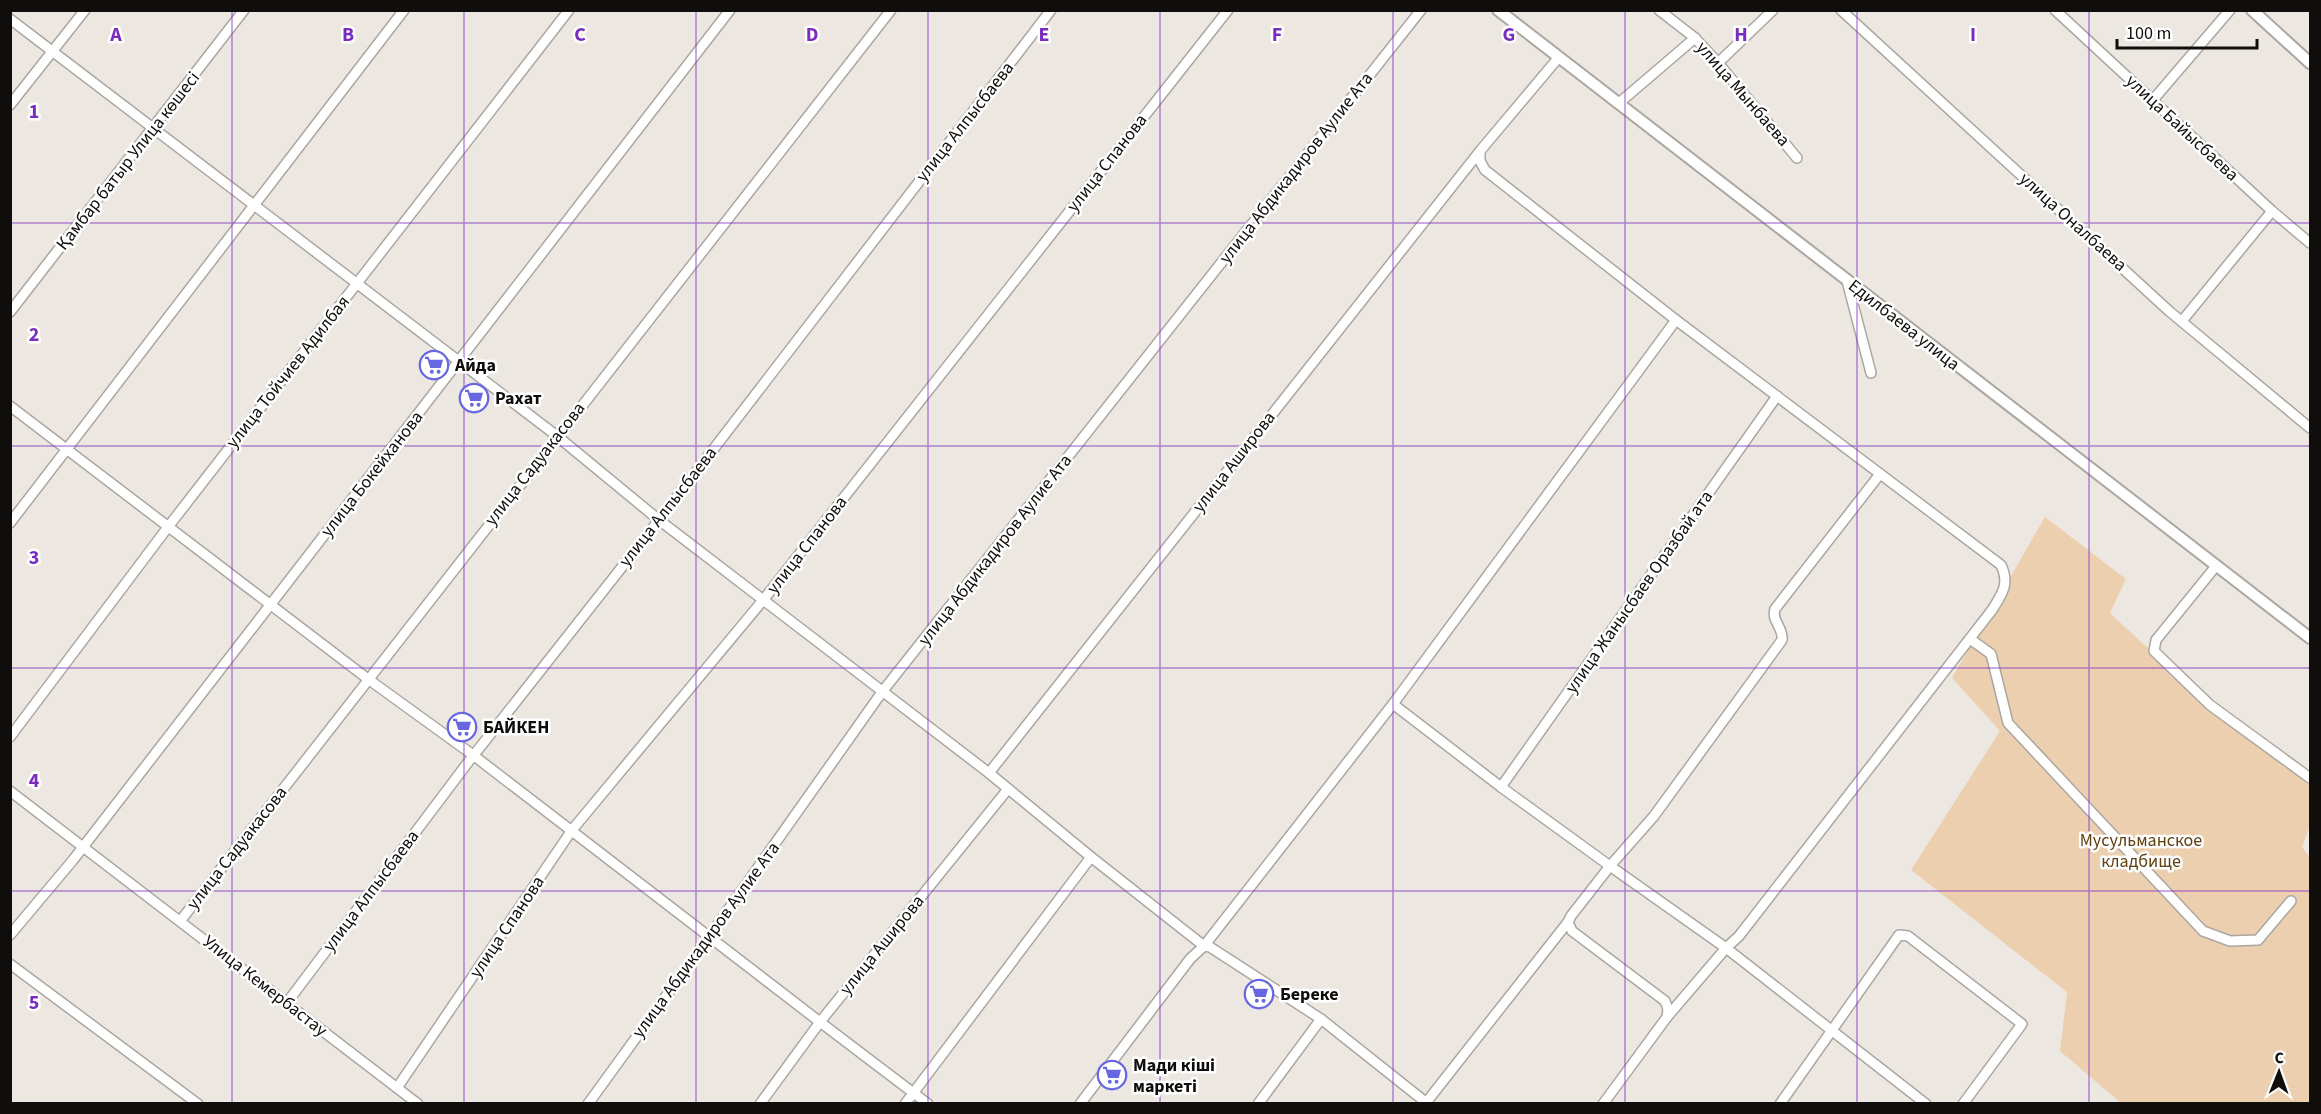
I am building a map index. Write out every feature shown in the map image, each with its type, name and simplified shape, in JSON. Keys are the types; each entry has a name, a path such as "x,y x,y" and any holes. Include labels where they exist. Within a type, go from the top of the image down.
{"street":[{"path":"10,105 85,10"},
{"name":"Қамбар батыр Улица көшесі","path":"10,312 244,10"},
{"path":"10,523 404,10"},
{"name":"улица Тойчиев Адилбая","path":"10,737 168,527 569,10"},
{"name":"улица Бокейханова","path":"10,936 83,846 730,10"},
{"name":"улица Садуакасова","path":"181,920 891,10"},
{"name":"улица Алпысбаева","path":"286,1004 473,755 659,520 1051,10"},
{"name":"улица Спанова","path":"397,1088 572,830 764,599 1228,10"},
{"name":"улица Абдикадиров Аулие Ата","path":"588,1104 882,692 1421,10"},
{"name":"Едилбаева улица","path":"1498,10 2310,638"},
{"name":"улица Мынбаева","path":"1659,10 1695,38 1797,158"},
{"path":"1718,63 1773,10"},
{"name":"улица Оналбаева","path":"1841,10 2182,321 2310,428"},
{"name":"улица Байысбаева","path":"2055,10 2272,211 2310,243"},
{"path":"2152,100 2230,10"},
{"path":"2252,10 2310,63"},
{"path":"10,19 557,436 659,520 989,773 1090,857 1204,946 1216,951 1321,1019 1426,1103 1610,866 1654,816 1782,640 1782,631 1774,617 1775,609 1880,474"},
{"path":"1619,103 1695,38"},
{"name":"улица Аширова","path":"989,773 1480,151 1559,57"},
{"path":"1480,151 1480,160 1485,170 1676,320 2001,565 2006,576 2006,588 1970,639 1739,936 1667,1017 1603,1104"},
{"path":"2182,321 2272,211"},
{"path":"1847,281 1871,373"},
{"path":"1080,1104 1190,959 1204,946 1393,704 1676,320"},
{"name":"улица Жанысбаев Оразбай ата","path":"1501,787 1777,396"},
{"path":"10,406 368,679 572,830 928,1104"},
{"path":"2216,566 2156,640 2154,651 2210,705 2310,778"},
{"path":"1970,639 1991,654 2008,723 2203,931 2230,941 2258,940 2291,901"},
{"path":"1393,704 1501,787 1726,948 1926,1104"},
{"name":"улица Аширова","path":"760,1104 820,1023 1008,789"},
{"name":"Улица Кемербастау","path":"10,790 418,1104"},
{"path":"905,1104 1090,857"},
{"path":"1568,922 1572,932 1665,1001 1667,1017"},
{"path":"1780,1104 1899,935 1908,936 2022,1024 1963,1104"},
{"path":"10,964 198,1104"},
{"path":"1258,1104 1321,1019"}],"green space":[{"name":"Мусульманское кладбище","path":"2045,517 2126,579 2110,613 2210,706 2310,775 2310,826 2302,847 2310,858 2310,1103 2121,1103 2060,1051 2067,992 1911,870 2000,731 1952,678"}],"place":[{"name":"Айда","path":"434,365"},
{"name":"Рахат","path":"474,398"},
{"name":"БАЙКЕН","path":"462,727"},
{"name":"Береке","path":"1259,994"},
{"name":"Мади кіші маркеті","path":"1112,1075"}]}
